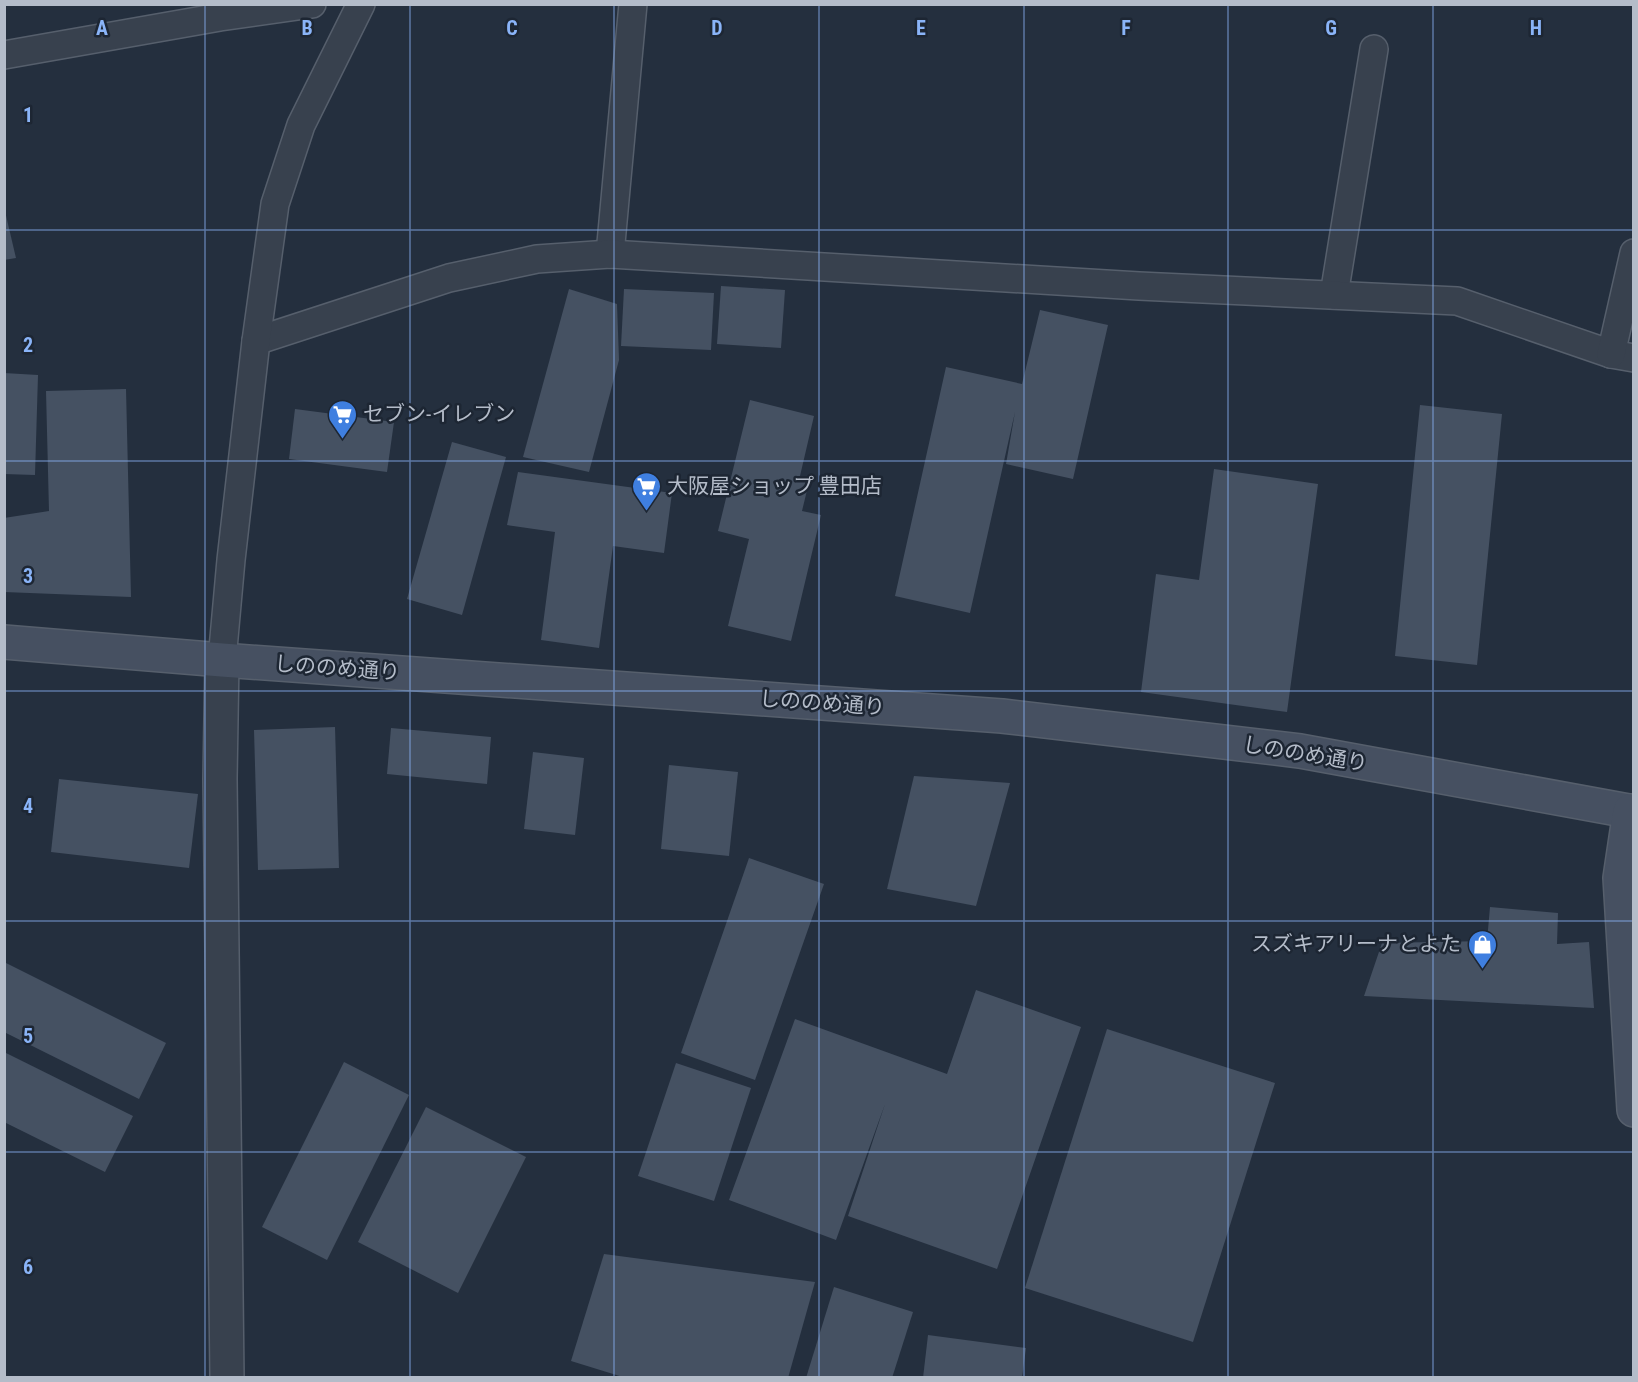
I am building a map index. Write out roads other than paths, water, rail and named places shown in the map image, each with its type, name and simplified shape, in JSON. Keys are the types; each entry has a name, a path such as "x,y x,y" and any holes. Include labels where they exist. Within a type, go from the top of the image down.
{"main road":[{"name":"しののめ通り","path":"4,642 222,660 1002,716 1300,751 1633,807"},
{"path":"1633,807 1620,878 1634,1110"}],"street":[{"path":"4,55 219,11 312,4"},
{"path":"227,1377 220,779 225,614 256,341 275,204 301,125 361,4"},
{"path":"610,254 633,4"},
{"path":"1334,295 1374,49"},
{"path":"256,341 449,278 537,259 610,254 1139,286 1457,301 1622,356 1634,253"}],"place":[{"name":"セブン-イレブン","path":"342,440"},
{"name":"大阪屋ショップ 豊田店","path":"646,512"},
{"name":"スズキアリーナとよた","path":"1482,970"}]}
